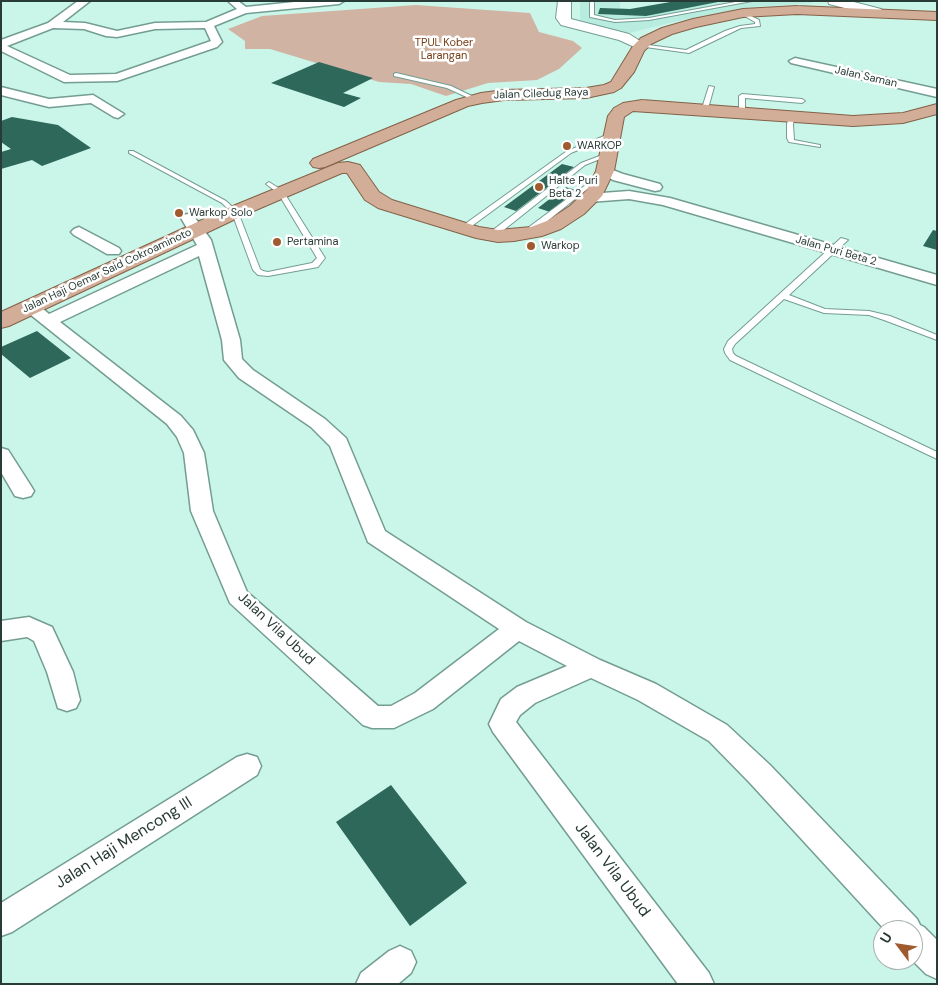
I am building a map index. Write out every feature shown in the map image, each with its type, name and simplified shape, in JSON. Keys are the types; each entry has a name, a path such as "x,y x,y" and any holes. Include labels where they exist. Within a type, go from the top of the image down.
{"main road":[{"name":"Jalan Ciledug Raya","path":"328,165 401,128 476,99 504,95 596,92 614,86 634,87 641,46 652,37 666,31 706,20 748,10 876,12 937,16"},
{"path":"634,87 665,100 709,95 742,108 856,115 892,115 935,110"},
{"path":"634,87 792,117 844,121 881,120 935,110"},
{"path":"328,165 353,168 377,201 430,219 462,229 492,235 514,235 534,232 554,225 570,216 589,198 601,182 618,112 626,107 634,87"},
{"path":"401,128 383,143 377,166 394,194 430,219"},
{"name":"Jalan Haji Oemar Said Cokroaminoto","path":"1,321 196,231 230,207 328,165"},
{"name":"Jalan Haji Oemar Said Cokroaminoto","path":"1,302 113,250 196,231"}],"street":[{"path":"1,45 52,25 85,1"},
{"path":"231,1 244,10"},
{"path":"52,25 85,26 106,33 117,34 155,26 208,26 244,10 340,1"},
{"path":"564,1 563,18 566,22 624,37 641,46"},
{"path":"834,1 876,12"},
{"path":"1,45 68,79 117,78 213,45 216,39 208,26"},
{"name":"Jalan Saman","path":"795,61 937,93"},
{"path":"1,91 49,103 93,99 118,114"},
{"name":"Jalan Puri Beta 2","path":"606,163 618,178 668,196 838,245 937,280"},
{"name":"Jalan Puri Beta 2","path":"589,198 629,194 668,196"},
{"path":"48,321 196,231 231,340 233,360 246,374 318,423 340,443 376,536 517,629 591,667 647,692 718,733 760,774 897,920"},
{"path":"80,232 113,250"},
{"name":"Jalan Puri Beta 2","path":"838,245 937,266"},
{"name":"Jalan Vila Ubud","path":"30,307 174,420 186,434 194,453 202,510 238,597 372,717 394,717 424,701 517,629"},
{"path":"1,455 23,491"},
{"path":"1,631 29,627 44,634 60,672 67,700"},
{"name":"Jalan Vila Ubud","path":"591,667 526,695 510,707 502,724 698,984"},
{"name":"Jalan Haji Mencong III","path":"1,921 247,766"},
{"path":"923,948 937,963"},
{"path":"372,984 400,962"}],"lane":[{"path":"592,1 592,16 615,21 649,19 690,12 748,10 758,23 756,26 740,27 727,32 687,52 641,46"},
{"path":"690,12 706,20"},
{"path":"396,76 449,87 476,99"},
{"path":"709,95 718,93"},
{"path":"742,108 742,96 802,100"},
{"path":"792,117 790,124 790,138 792,141 818,146"},
{"path":"462,229 569,152 611,135"},
{"path":"132,152 230,207 257,270 261,273 268,274 315,265 321,258 282,185"},
{"path":"492,235 583,164 606,163"},
{"path":"514,235 535,228 551,217 589,185 606,163"},
{"path":"838,245 731,343 728,349 733,358 937,456"},
{"path":"782,295 824,311 869,313 887,318 937,338"}],"shaded area":[{"path":"580,1 620,1 620,8 635,9 679,1 810,1 814,3 752,7 678,21 625,34 580,20"}],"green space":[{"name":"TPUL Kober Larangan","path":"416,5 530,13 539,32 573,41 582,48 559,69 537,80 488,83 446,96 411,84 379,82 270,49 245,49 245,41 228,29 262,16"}],"building":[{"path":"676,1 718,2 646,16 598,14 600,8 630,9"},
{"path":"319,62 373,78 343,93 361,98 344,107 271,83"},
{"path":"12,117 58,125 91,148 42,166 32,160 1,169 1,152 11,149 1,142 1,121"},
{"name":"Halte Puri Beta 2","path":"562,164 574,167 516,211 504,207"},
{"name":"Halte Puri Beta 2","path":"565,187 576,190 550,212 538,208"},
{"path":"933,230 937,231 937,250 923,246"},
{"path":"37,331 71,358 30,378 1,354 1,347"},
{"path":"391,785 467,883 410,926 336,822"}],"place":[{"name":"WARKOP","path":"567,146"},
{"name":"Halte Puri Beta 2","path":"539,187"},
{"name":"Warkop Solo","path":"179,213"},
{"name":"Pertamina","path":"277,242"},
{"name":"Warkop","path":"531,246"}]}
